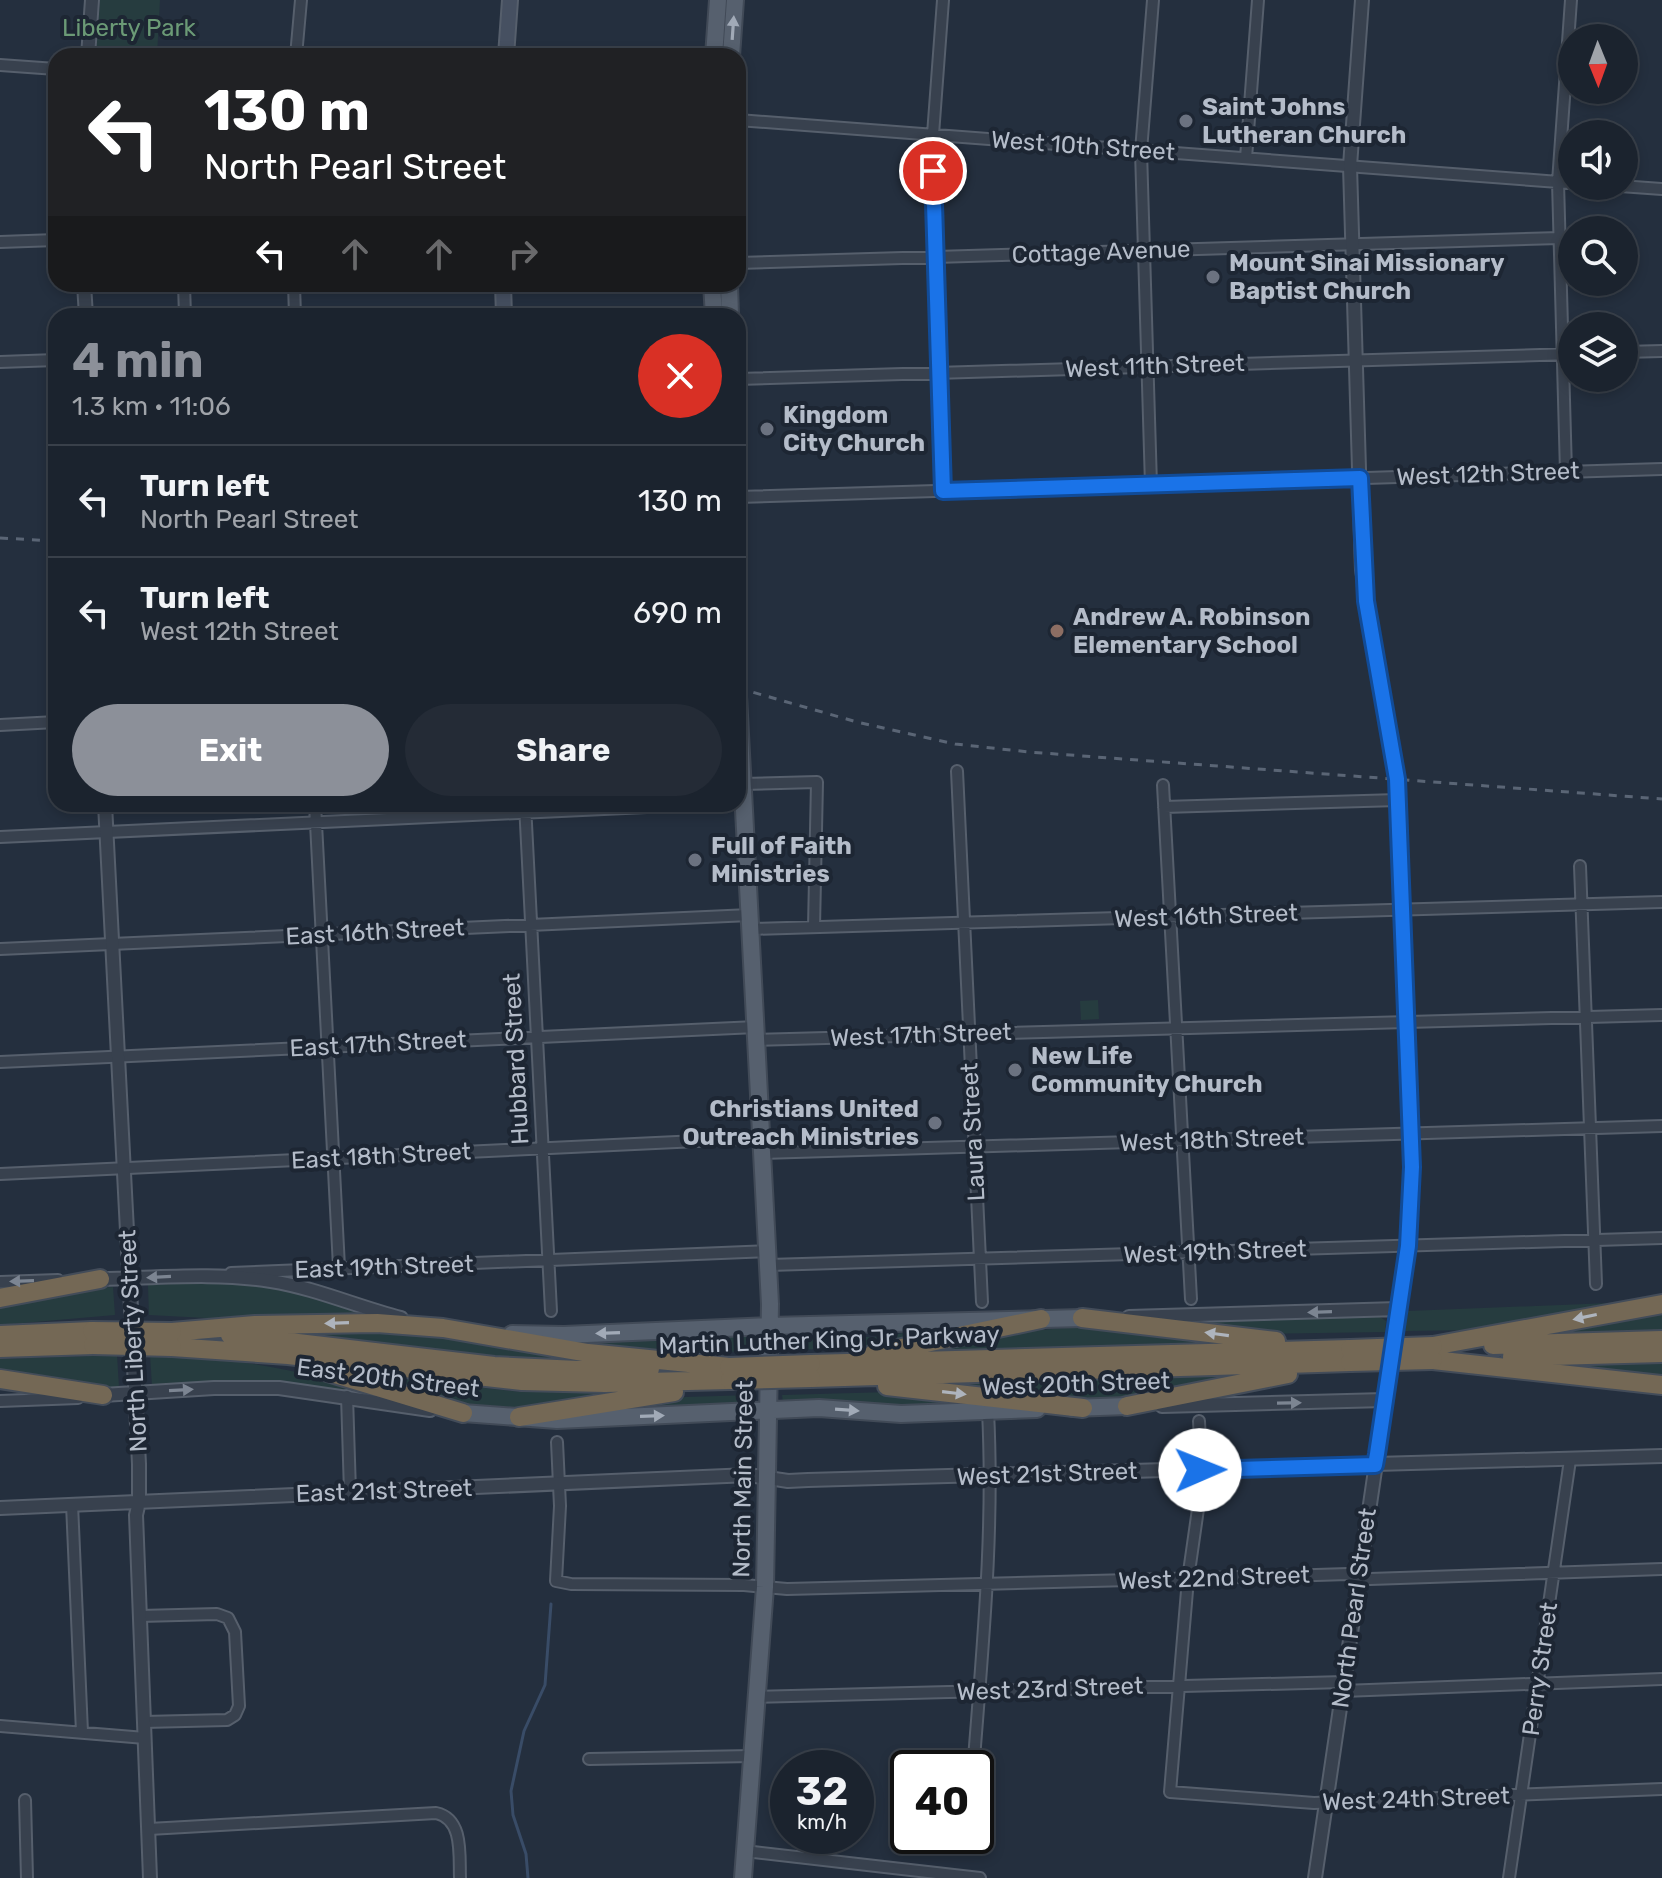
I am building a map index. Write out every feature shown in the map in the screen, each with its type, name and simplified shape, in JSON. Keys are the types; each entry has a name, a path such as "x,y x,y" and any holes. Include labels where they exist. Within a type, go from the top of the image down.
{"highway":[{"path":"0,1298 100,1279"},
{"path":"1433,1353 1662,1304"},
{"path":"1082,1318 1350,1355"},
{"path":"814,1373 869,1355 1041,1319"},
{"path":"172,1339 255,1325 354,1322 443,1328 728,1376"},
{"name":"Martin Luther King Jr. Parkway","path":"0,1335 255,1338 527,1368 728,1376"},
{"name":"Martin Luther King Jr. Parkway","path":"0,1348 93,1338"},
{"name":"Martin Luther King Jr. Parkway","path":"172,1339 514,1381 605,1383 1350,1355 1662,1353"},
{"name":"Martin Luther King Jr. Parkway","path":"1433,1353 1662,1340"},
{"path":"1433,1353 1662,1385"},
{"path":"288,1355 302,1365 463,1413"},
{"name":"Martin Luther King Jr. Parkway","path":"814,1373 1324,1363 1350,1355"},
{"path":"1127,1406 1305,1371 1324,1363"},
{"path":"814,1373 855,1384 1083,1408"},
{"path":"519,1417 644,1395 696,1390 728,1376"},
{"path":"0,1379 103,1395"}],"main road":[{"path":"507,48 510,0"},
{"path":"715,48 718,0"},
{"path":"732,48 735,0"},
{"name":"North Main Street","path":"742,812 770,1326 765,1587 743,1878"},
{"path":"443,1328 553,1335 1082,1318"},
{"name":"West 20th Street","path":"770,1412 819,1408 901,1414 1127,1406"},
{"name":"East 20th Street","path":"463,1413 557,1420 770,1412"}],"street":[{"path":"89,48 92,0"},
{"path":"297,48 301,0"},
{"path":"943,0 933,136 943,491"},
{"path":"1151,485 1141,151 1153,0"},
{"path":"1246,158 1258,0"},
{"name":"North Pearl Street","path":"1315,1878 1408,1246 1412,1192 1396,766 1366,601 1360,478 1350,166 1362,0"},
{"path":"1562,120 1571,0"},
{"path":"0,65 48,68"},
{"name":"West 10th Street","path":"746,121 1558,182"},
{"path":"1638,187 1662,189"},
{"name":"Cottage Avenue","path":"746,263 1558,238"},
{"path":"0,242 48,240"},
{"path":"1638,352 1662,351"},
{"name":"West 11th Street","path":"746,379 1558,354"},
{"path":"0,362 48,360"},
{"path":"1566,472 1567,392"},
{"name":"West 12th Street","path":"746,497 1662,469"},
{"path":"0,725 48,722"},
{"name":"Laura Street","path":"957,771 982,1302"},
{"path":"746,784 817,782 814,927"},
{"path":"1163,785 1191,1299"},
{"path":"1164,807 1398,800"},
{"name":"North Liberty Street","path":"105,812 136,1392 139,1502 136,1515 150,1878"},
{"path":"315,812 339,1267"},
{"path":"0,837 477,812"},
{"name":"Hubbard Street","path":"525,812 551,1311"},
{"path":"1580,866 1596,1284"},
{"name":"West 16th Street","path":"750,922 814,927 1662,902"},
{"name":"East 16th Street","path":"0,949 531,925 750,922"},
{"name":"West 17th Street","path":"756,1034 968,1034 1662,1015"},
{"name":"East 17th Street","path":"0,1062 537,1037 756,1034"},
{"name":"West 18th Street","path":"762,1146 974,1147 1662,1126"},
{"name":"East 18th Street","path":"0,1174 543,1149 762,1146"},
{"name":"West 19th Street","path":"768,1258 980,1258 1662,1238"},
{"name":"East 19th Street","path":"0,1282 129,1279 339,1267 768,1258"},
{"path":"189,1275 281,1283 443,1328"},
{"path":"1082,1318 1398,1309"},
{"name":"East 20th Street","path":"0,1401 266,1387 463,1413"},
{"path":"347,1396 350,1492"},
{"name":"West 20th Street","path":"1127,1406 1385,1400"},
{"path":"975,1750 988,1584 992,1475 988,1411"},
{"path":"1178,1686 1188,1579 1202,1481 1199,1421"},
{"path":"557,1442 560,1483"},
{"name":"West 21st Street","path":"769,1478 788,1481 1662,1456"},
{"name":"Perry Street","path":"1509,1878 1570,1460"},
{"name":"East 21st Street","path":"0,1508 749,1475 769,1478"},
{"name":"West 22nd Street","path":"560,1483 556,1581 571,1584 787,1589 1348,1574 1370,1579 1662,1569"},
{"path":"72,1504 82,1732"},
{"path":"140,1616 217,1614 228,1618 235,1632 239,1706 235,1715 227,1720 144,1722"},
{"name":"West 23rd Street","path":"756,1697 1178,1686 1662,1679"},
{"name":"West 24th Street","path":"1178,1686 1170,1792 1314,1803 1662,1789"},
{"path":"0,1726 145,1738"},
{"path":"589,1759 752,1756"},
{"path":"25,1800 27,1878"},
{"path":"149,1829 436,1813 444,1815 455,1827 460,1878"},
{"path":"745,1851 980,1878"}],"green space":[{"name":"Liberty Park","path":"100,0 160,0 157,48 97,48"},
{"path":"1098,1000 1099,1019 1081,1020 1080,1001"},
{"path":"230,1282 287,1290 378,1317 225,1319 149,1315 148,1285"},
{"path":"113,1287 115,1315 0,1325 0,1303 88,1288"},
{"path":"1634,1302 1480,1330 1405,1331 1408,1311"},
{"path":"1662,1309 1662,1331 1512,1336"},
{"path":"1376,1314 1386,1321 1385,1332 1254,1334 1151,1323"},
{"path":"1000,1324 863,1348 784,1350 784,1344 792,1337 888,1337 920,1328"},
{"path":"1099,1326 1238,1344 887,1355 1019,1333"},
{"path":"385,1328 588,1359 474,1356 284,1332"},
{"path":"751,1333 752,1351 725,1352 628,1349 553,1339"},
{"path":"117,1355 119,1387 94,1388 0,1375 0,1359"},
{"path":"150,1355 247,1363 402,1399 250,1382 152,1385"},
{"path":"1662,1363 1662,1381 1543,1366"},
{"path":"1260,1373 1161,1395 1073,1402 908,1381 1045,1381"},
{"path":"353,1374 522,1392 620,1392 508,1410 462,1408"},
{"path":"890,1392 1003,1404 939,1409 783,1402 782,1395"},
{"path":"751,1395 750,1406 562,1413 686,1397"}],"waterway":[{"path":"528,1878 526,1854 513,1815 511,1791 524,1731 545,1685 551,1604"}],"railway":[{"path":"0,538 48,541"},
{"path":"746,690 857,722 955,744 1662,799"}],"place":[{"name":"Saint Johns Lutheran Church","path":"1186,121"},
{"name":"Mount Sinai Missionary Baptist Church","path":"1213,277"},
{"name":"Kingdom City Church","path":"767,429"},
{"name":"Andrew A. Robinson Elementary School","path":"1057,631"},
{"name":"Full of Faith Ministries","path":"695,860"},
{"name":"New Life Community Church","path":"1015,1070"},
{"name":"Christians United Outreach Ministries","path":"935,1123"}],"route":[{"path":"933,171 943,491 1360,478 1362,570 1397,779 1412,1167 1408,1246 1377,1454 1375,1465 1200,1470"}]}
